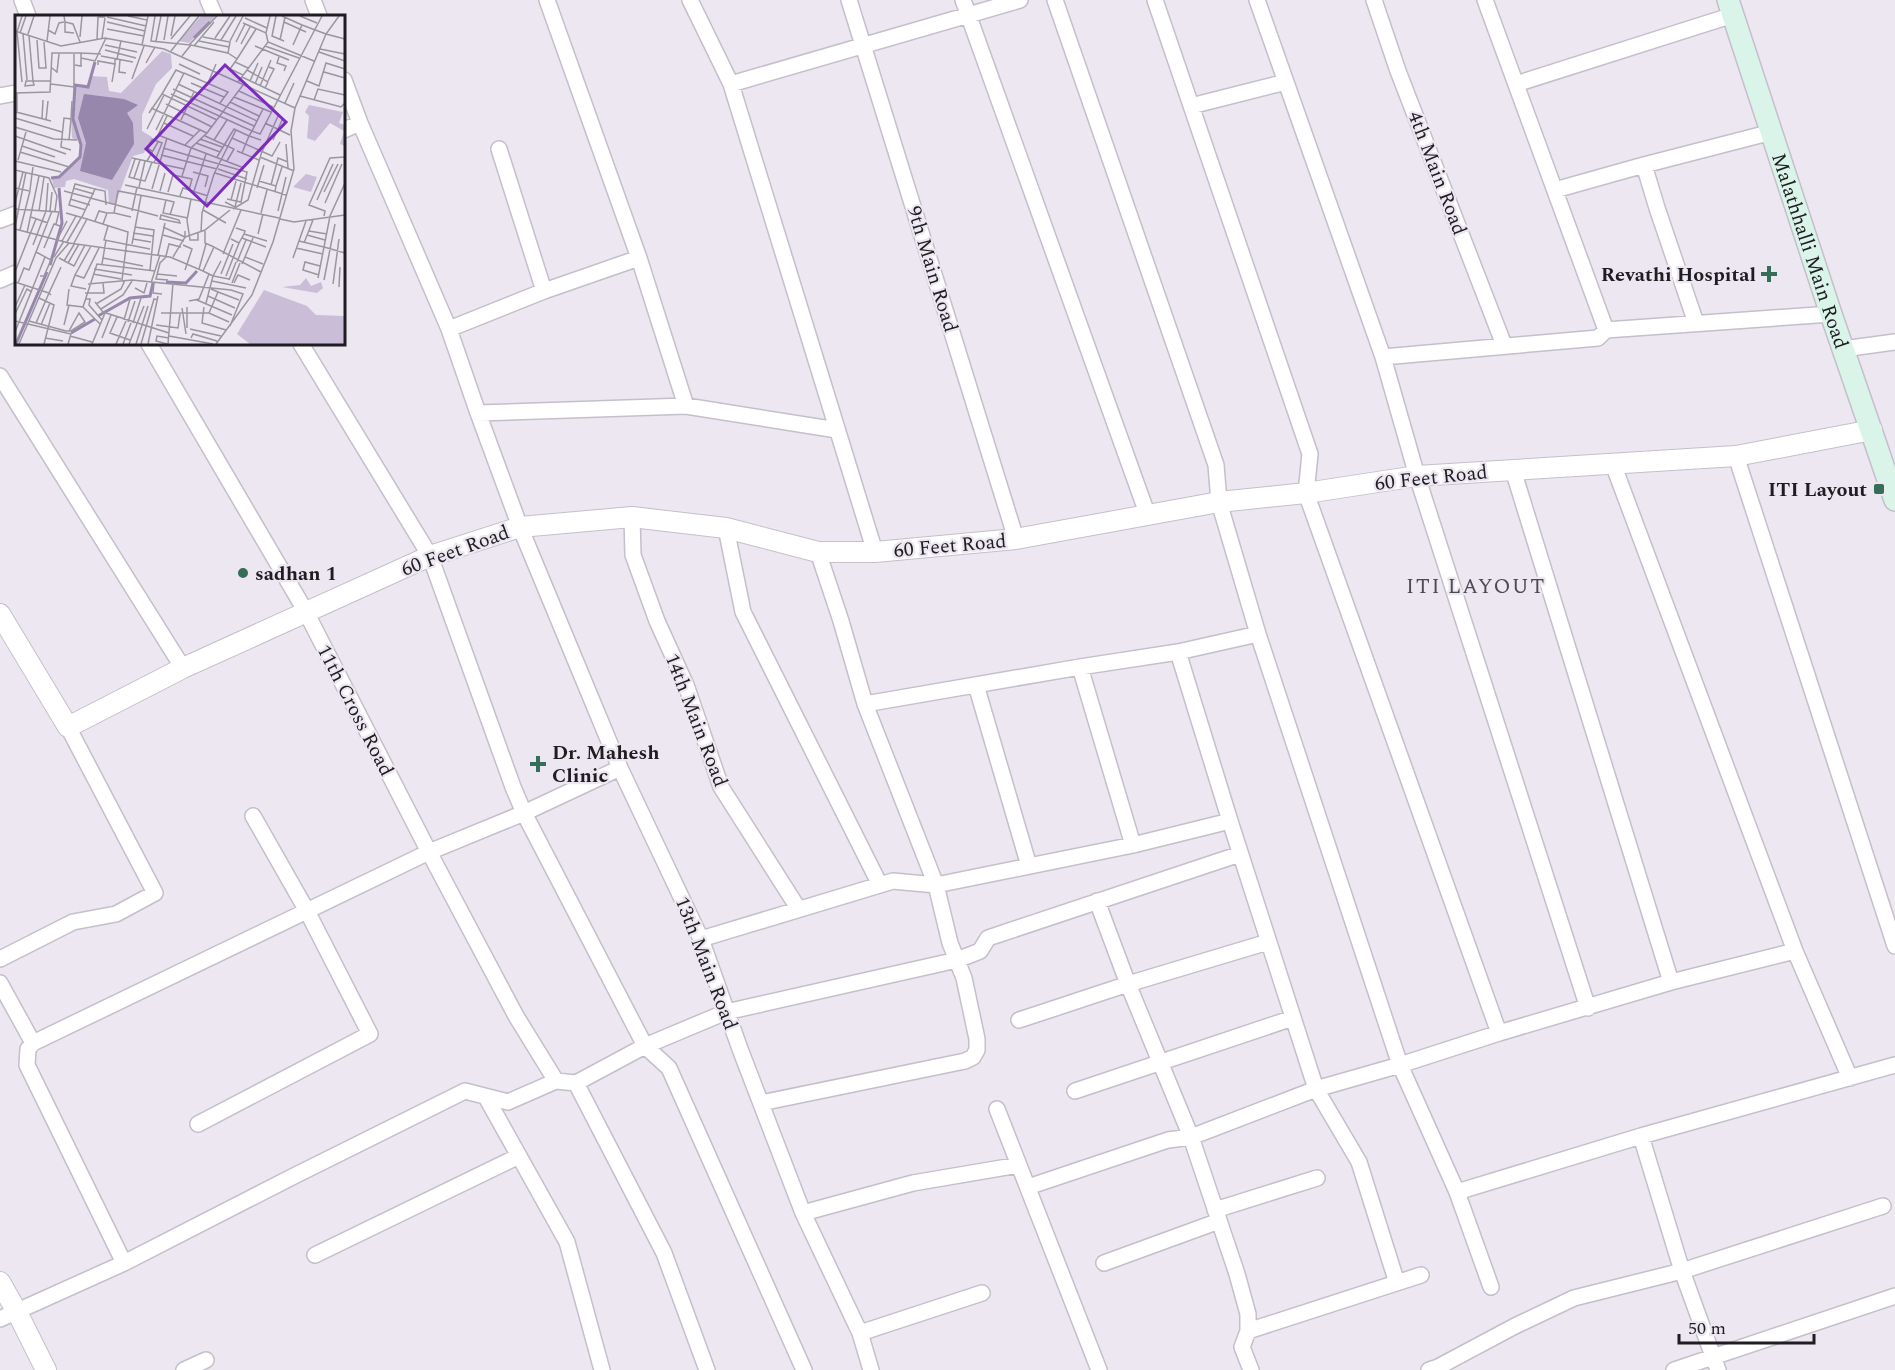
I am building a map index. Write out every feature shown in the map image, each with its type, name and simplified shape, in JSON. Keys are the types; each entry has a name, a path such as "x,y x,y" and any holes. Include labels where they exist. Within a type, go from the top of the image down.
{"main road":[{"name":"Malathhalli Main Road","path":"1730,7 1895,500"}],"street":[{"path":"22,0 28,15"},
{"path":"208,0 215,15"},
{"path":"313,0 319,15"},
{"path":"547,0 639,258 686,406"},
{"path":"690,0 731,84 875,552"},
{"name":"9th Main Road","path":"849,0 1016,539"},
{"path":"963,0 1148,516"},
{"path":"731,84 1020,0"},
{"path":"1055,0 1216,465 1219,502 1258,634 1400,1065 1457,1192 1491,1287"},
{"path":"1155,0 1310,454 1306,493 1499,1033"},
{"path":"1257,0 1383,357 1417,476 1588,1008"},
{"name":"4th Main Road","path":"1374,0 1398,71 1504,345"},
{"path":"1485,0 1606,330"},
{"path":"1516,84 1730,7"},
{"path":"1191,106 1286,82"},
{"name":"13th Main Road","path":"345,83 360,123 449,329 520,527 620,768 701,939 802,1213 860,1333 871,1370"},
{"path":"0,96 15,93"},
{"path":"345,130 360,123"},
{"path":"1555,190 1772,132"},
{"path":"499,149 544,291"},
{"path":"1644,165 1695,323"},
{"path":"0,220 15,214"},
{"path":"449,329 544,291 639,258"},
{"path":"0,280 15,273"},
{"path":"1383,357 1598,338 1606,330 1831,314"},
{"path":"1843,349 1895,342"},
{"name":"11th Cross Road","path":"150,345 306,612 516,1016 556,1081"},
{"path":"302,345 430,556 513,787 645,1046 669,1068 804,1370"},
{"path":"0,376 183,668"},
{"path":"478,413 686,406 837,430"},
{"name":"60 Feet Road","path":"68,727 183,668 430,556 520,527 632,517 726,528 818,552 875,552 1016,539 1219,502 1306,493 1417,476 1736,456 1872,430"},
{"path":"1736,456 1895,946"},
{"path":"1613,464 1795,951 1850,1078"},
{"path":"1513,470 1671,982"},
{"name":"14th Main Road","path":"632,517 633,555 657,621 686,685 721,787 798,909"},
{"path":"726,528 743,612 880,885"},
{"path":"760,1103 965,1061 973,1057 977,1050 978,1039 964,978 950,943 936,885 865,704 842,621 818,552"},
{"path":"0,614 68,727 155,893 116,914 73,922 0,959"},
{"path":"865,704 1178,652 1258,634"},
{"path":"1178,652 1316,1089 1359,1162 1397,1283"},
{"path":"1080,667 1133,844"},
{"path":"976,685 1029,866"},
{"path":"124,1263 27,1065 28,1049 33,1043 429,852 525,813 620,768"},
{"path":"198,1124 370,1034 307,911 253,816"},
{"path":"701,939 893,881 936,885 1133,844 1230,821"},
{"path":"8,1315 124,1263 465,1091 508,1102 556,1081 576,1083 645,1046 726,1012 957,960 980,951 988,938 1240,854"},
{"path":"1097,901 1128,984 1191,1137 1217,1215 1248,1314 1248,1331 1242,1347 1251,1370"},
{"path":"1019,1020 1268,942"},
{"path":"1028,1187 1158,1143 1191,1137 1316,1089 1671,982 1795,951"},
{"path":"0,983 33,1043"},
{"path":"1075,1091 1293,1018"},
{"path":"1457,1192 1641,1136 1895,1065"},
{"path":"576,1083 664,1254 707,1370"},
{"path":"486,1097 567,1242 602,1370"},
{"path":"998,1109 1099,1370"},
{"path":"1641,1136 1682,1271 1715,1363"},
{"path":"315,1255 519,1156"},
{"path":"802,1213 913,1183 1019,1165"},
{"path":"1104,1263 1217,1215 1317,1178"},
{"path":"1429,1370 1574,1298 1682,1271 1883,1206"},
{"path":"1248,1331 1421,1275"},
{"path":"0,1282 8,1315 46,1370"},
{"path":"860,1333 982,1293"},
{"path":"1674,1370 1715,1363 1895,1296"},
{"path":"184,1370 206,1360"}],"place":[{"name":"Revathi Hospital","path":"1769,274"},
{"name":"ITI Layout","path":"1879,489"},
{"name":"sadhan 1","path":"243,573"},
{"name":"Dr. Mahesh Clinic","path":"538,764"}],"district":[{"name":"ITI LAYOUT","path":"1476,586"}]}
